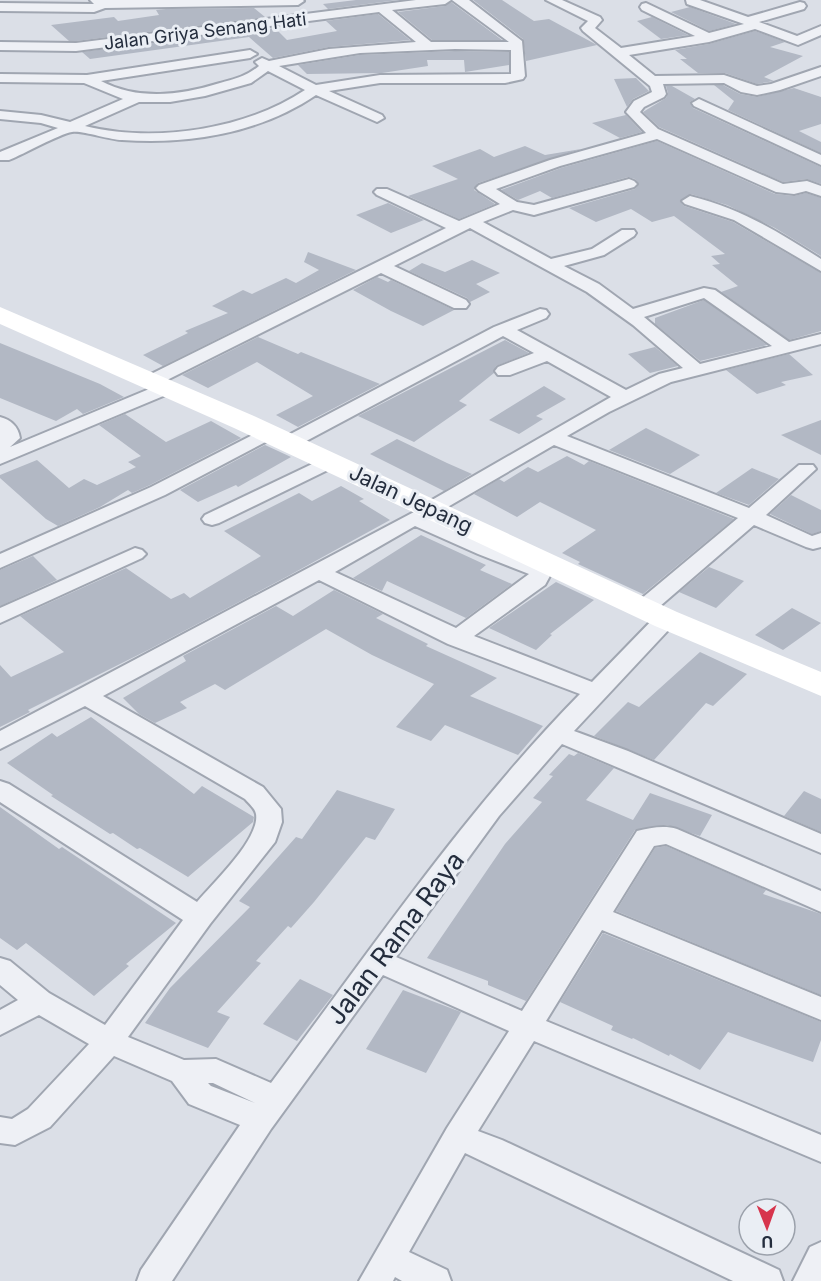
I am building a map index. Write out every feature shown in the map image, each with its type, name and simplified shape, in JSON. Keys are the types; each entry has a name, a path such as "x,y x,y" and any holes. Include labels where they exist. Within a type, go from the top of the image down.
{"street":[{"path":"0,7 94,8 100,2 122,4 298,0 306,22"},
{"name":"Jalan Griya Senang Hati","path":"0,46 76,47 221,29 306,22 381,8 446,0"},
{"path":"0,115 41,119 93,132 144,137 224,130 271,115 316,89 380,79 513,78 518,76 516,41 464,2 458,0"},
{"path":"552,0 596,20 587,28 657,86 659,94 639,104 633,112 639,120 658,134 781,189 816,186"},
{"path":"179,1 183,16"},
{"path":"691,1 815,47"},
{"path":"618,52 709,39 797,3 821,20"},
{"path":"122,4 132,16"},
{"path":"646,6 709,39"},
{"path":"381,8 427,45"},
{"path":"87,79 108,90 136,98 163,100 202,95 255,78 267,65 250,54 221,29"},
{"path":"798,41 821,30"},
{"name":"Jalan Griya Senang Hati","path":"267,65 331,46 518,46"},
{"path":"0,78 87,79 250,54"},
{"name":"Jalan Griya Senang Hati","path":"267,65 377,118"},
{"path":"652,80 724,79 731,80 746,90 761,91 821,71"},
{"path":"0,156 4,157 136,98"},
{"path":"699,102 821,161"},
{"path":"629,184 534,210 512,205 484,188 555,163 658,134"},
{"path":"382,192 464,224 550,264 593,288 631,315 698,370"},
{"path":"690,201 740,216 821,266"},
{"path":"0,458 158,385 380,266 464,224 512,205"},
{"path":"550,264 598,252 628,233"},
{"path":"380,266 460,304"},
{"path":"631,315 704,293 709,294 786,348"},
{"path":"0,562 278,438 540,314"},
{"name":"Jalan Jepang","path":"0,315 432,508 655,614 821,685"},
{"path":"504,330 625,397"},
{"path":"432,508 625,397 665,378 821,339"},
{"path":"504,371 548,354"},
{"path":"0,423 9,430 9,438 0,445"},
{"path":"554,438 751,516 798,538 813,543 821,539"},
{"path":"212,519 329,462"},
{"name":"Jalan Rama Raya","path":"153,1281 268,1110 490,810 590,697 655,614 695,569 751,516 806,469"},
{"path":"0,741 319,572 414,518 485,550 537,569 540,574 537,580 456,639"},
{"path":"0,616 135,554"},
{"path":"319,572 456,639 590,697"},
{"path":"0,1130 24,1129 39,1118 109,1041 200,917 262,842 269,822 268,809 254,793 85,696"},
{"path":"556,733 620,757 821,844"},
{"path":"0,790 200,917"},
{"path":"435,1281 382,1269 458,1137 646,838 654,835 668,835 821,902"},
{"path":"598,917 821,1009"},
{"path":"377,961 821,1149"},
{"path":"0,969 39,1001 109,1041 182,1072 200,1095 268,1110"},
{"path":"0,1024 39,1001"},
{"path":"458,1137 491,1149 767,1281"},
{"path":"809,1281 821,1257"}],"building":[{"path":"356,0 398,0 328,9 323,4"},
{"path":"473,0 502,0 534,21 549,19 597,45 526,61 523,39"},
{"path":"451,2 502,40 432,40 398,12 445,6"},
{"path":"690,7 736,24 709,31 671,12"},
{"path":"254,8 265,17 76,41 69,41 51,25 114,17 118,21 159,15 156,10 166,9"},
{"path":"378,14 410,40 329,47 273,58 249,37 90,59 82,52 275,28 287,40 337,31 326,21"},
{"path":"652,17 688,35 661,39 637,21"},
{"path":"755,31 785,42 770,47 803,56 764,77 774,81 757,84 725,73 698,73 680,59 687,59 675,50 709,44"},
{"path":"455,51 509,52 509,65 465,72 464,60 427,60 428,66 382,73 307,74 298,65 360,55"},
{"path":"636,78 649,91 633,99 627,107 614,79"},
{"path":"714,85 723,85 740,94 757,97 794,88 821,97 821,124 799,131 821,142 821,153 728,110 734,101"},
{"path":"666,86 672,86 695,99 690,102 693,108 821,167 821,184 807,179 783,182 659,127 643,112 666,98 668,93"},
{"path":"626,115 642,132 620,138 592,123"},
{"path":"657,141 775,194 794,196 806,193 821,198 821,256 775,228 727,205 691,194 680,201 684,206 733,222 821,273 821,331 789,340 721,292 738,286 712,265 720,264 711,256 725,254 674,216 652,222 631,209 596,222 569,208 635,189 639,184 635,179 628,177 552,198 540,191 518,200 501,190 561,168"},
{"path":"525,146 545,155 581,149 478,183 474,190 495,204 459,219 408,196 458,179 432,166 480,149 494,157"},
{"path":"388,203 424,220 391,233 356,215"},
{"path":"308,252 356,270 163,366 143,355 188,333 185,331 228,313 212,306 243,290 252,294 286,278 296,283 319,270 304,262"},
{"path":"472,260 500,273 476,284 490,292 470,302 467,298 409,271 422,263 445,272"},
{"path":"377,277 388,282 391,280 454,310 423,326 353,290"},
{"path":"704,300 767,345 700,361 655,324 655,318"},
{"path":"258,337 380,384 298,427 276,415 313,396 257,362 208,388 182,375"},
{"path":"505,340 529,353 496,366 494,373 459,401 467,405 414,442 358,416"},
{"path":"0,343 100,384 124,397 83,414 77,409 56,421 0,398"},
{"path":"655,347 678,366 650,373 628,354"},
{"path":"789,354 813,375 781,382 786,385 757,394 726,370"},
{"path":"544,386 566,399 536,416 543,419 519,434 489,420"},
{"path":"125,414 166,442 211,421 241,438 150,485 132,493 128,490 100,507 58,526 46,519 0,478 0,475 37,460 69,488 84,479 97,485 136,467 128,462 141,456 99,425"},
{"path":"821,420 821,455 781,435"},
{"path":"646,428 700,455 670,474 609,450"},
{"path":"397,439 472,474 444,491 370,454"},
{"path":"265,445 291,457 238,487 236,485 198,502 180,490"},
{"path":"567,456 584,465 589,461 734,519 643,594 578,564 580,562 562,553 596,530 540,502 517,517 474,494 499,479 504,482 528,467 538,472"},
{"path":"752,468 779,479 749,505 716,493"},
{"path":"341,486 364,499 359,501 390,520 148,650 28,710 30,712 0,727 0,665 11,677 64,652 20,616 126,568 171,599 184,593 190,598 261,556 224,531 299,493 312,501"},
{"path":"791,495 821,510 821,531 812,534 770,514"},
{"path":"421,535 486,565 480,570 512,584 466,618 387,581 382,591 353,578"},
{"path":"33,556 57,580 0,606 0,570"},
{"path":"709,567 744,581 716,608 679,592"},
{"path":"556,582 594,600 550,634 552,635 536,650 489,628"},
{"path":"334,590 383,614 376,618 428,644 426,646 497,678 470,696 543,726 518,755 445,725 431,741 396,727 434,684 372,655 326,629 225,690 215,684 180,702 187,708 155,723 139,714 123,698 186,661 183,656 276,606 293,616"},
{"path":"792,608 821,623 783,650 755,635"},
{"path":"700,652 747,674 713,706 706,703 654,760 594,736 628,702 639,707"},
{"path":"91,717 194,794 202,786 254,817 253,822 188,877 113,833 110,834 51,796 53,795 7,763 52,733 57,737"},
{"path":"578,753 614,768 586,800 633,820 650,793 712,815 700,836 667,825 635,830 526,1001 488,985 488,981 427,958 505,844 542,802 533,798 553,776 549,775 569,754 574,756"},
{"path":"337,790 395,809 375,840 366,837 291,928 288,926 256,961 261,963 217,1012 230,1017 208,1048 145,1023 170,988 250,907 239,901 296,837 302,839"},
{"path":"804,791 821,799 821,832 784,816"},
{"path":"0,807 59,849 62,847 176,923 126,964 129,966 94,996 26,943 17,950 0,938"},
{"path":"666,846 766,890 763,894 821,914 821,995 616,911 655,848"},
{"path":"603,933 821,1022 821,1040 813,1062 728,1032 700,1070 670,1054 669,1056 611,1030 613,1026 560,1002"},
{"path":"300,979 333,995 297,1041 263,1024"},
{"path":"403,990 461,1012 426,1073 366,1049"}]}
